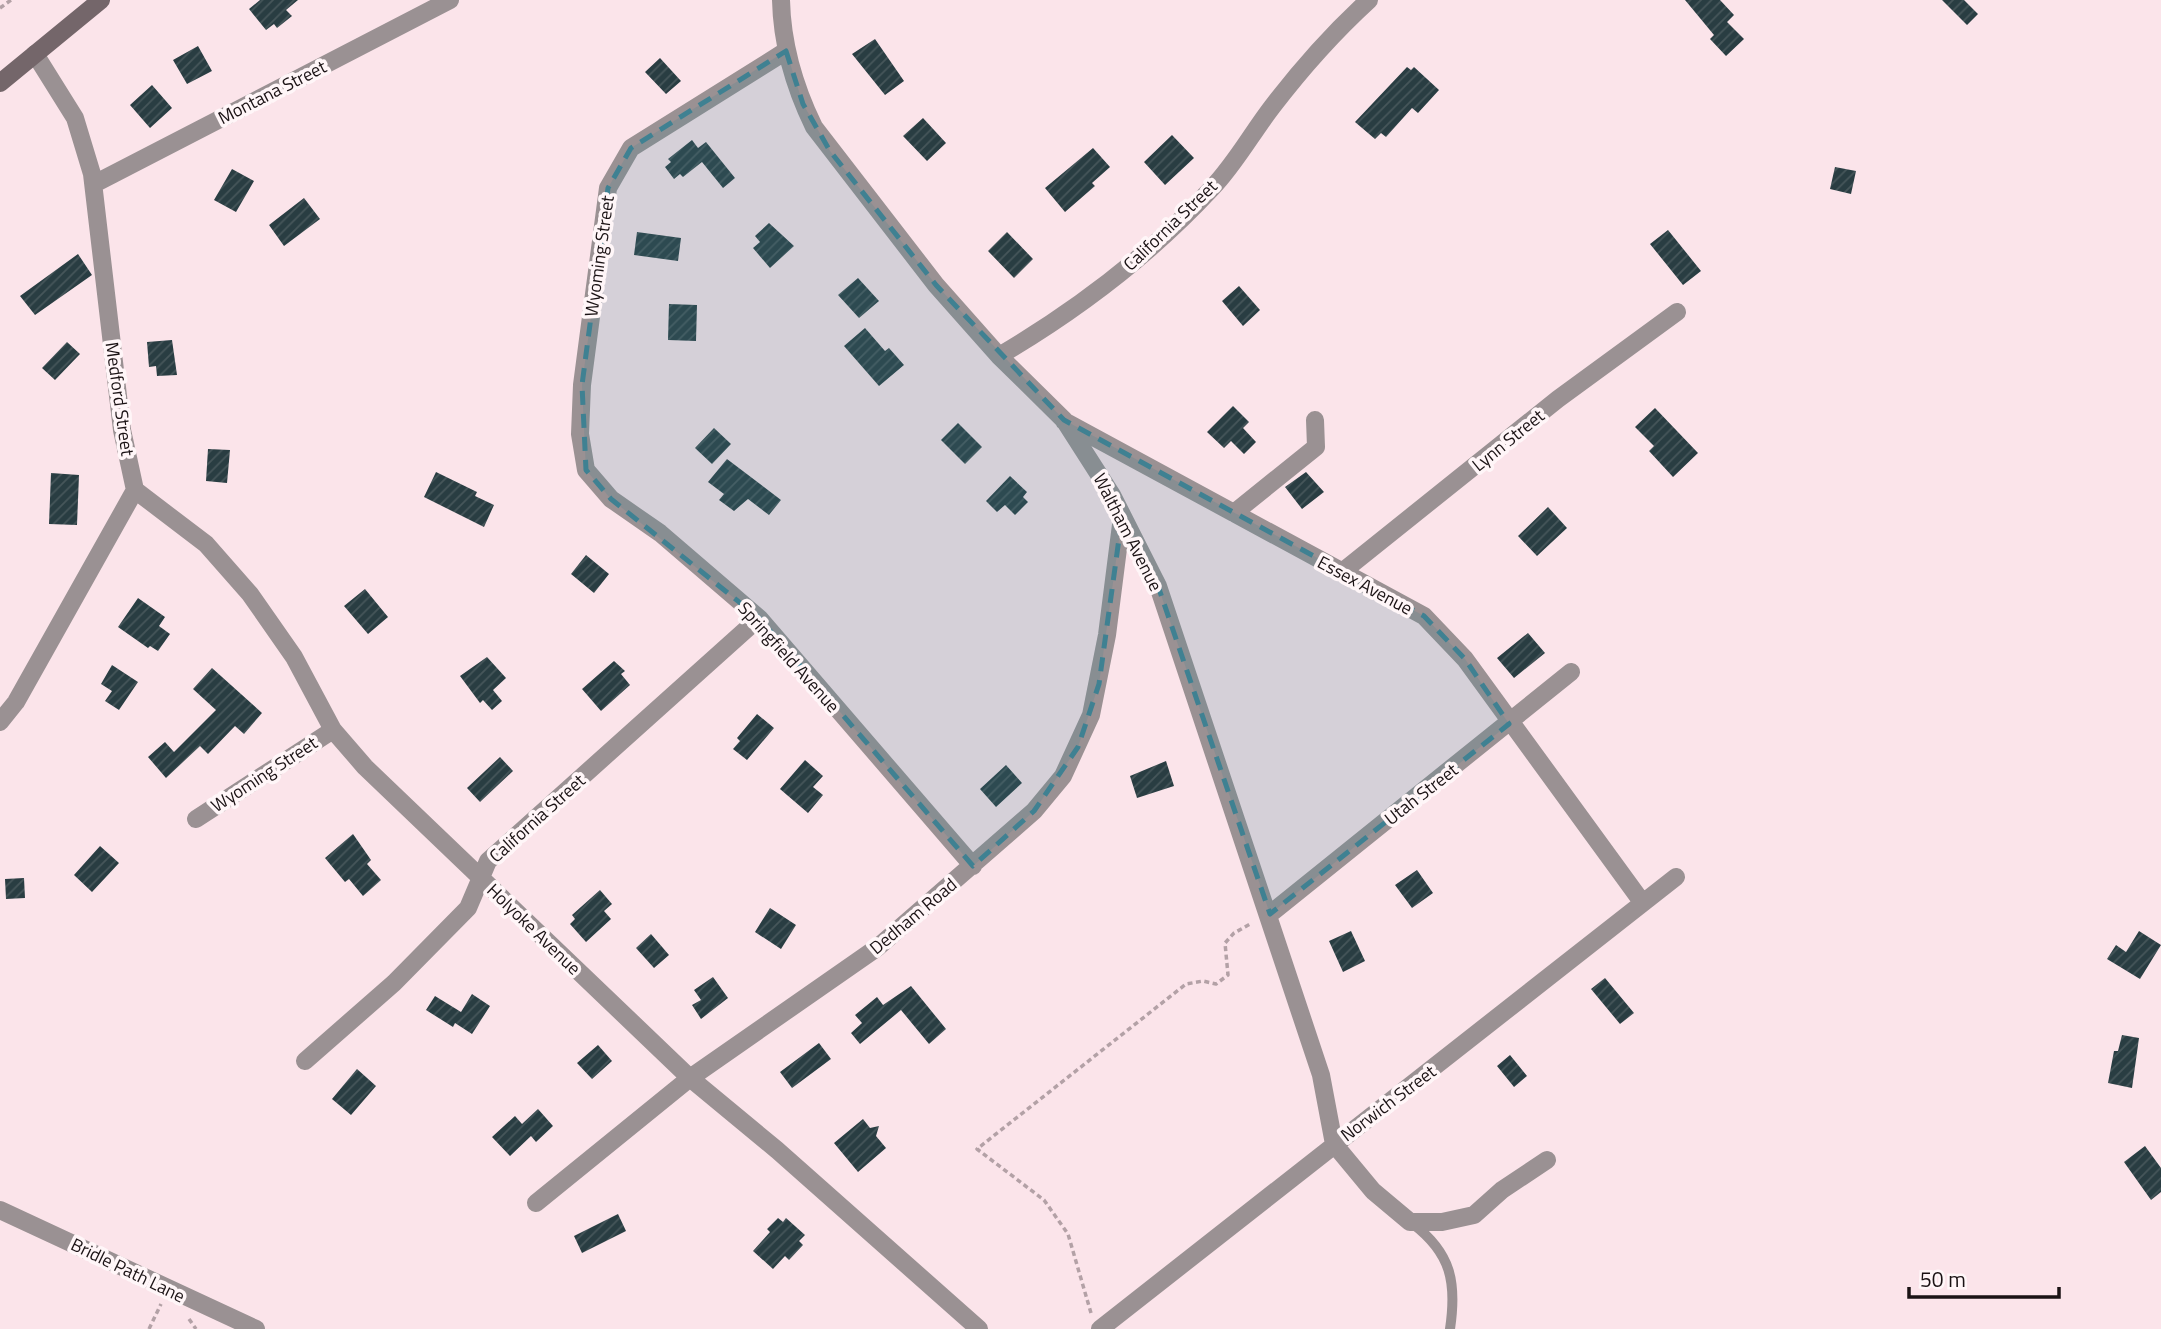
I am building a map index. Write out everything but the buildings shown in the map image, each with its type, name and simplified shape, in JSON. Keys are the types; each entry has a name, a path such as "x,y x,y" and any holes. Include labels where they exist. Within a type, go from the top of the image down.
{"main road":[{"path":"0,83 101,0"}],"street":[{"name":"Montana Street","path":"93,184 450,0"},
{"name":"Waltham Avenue","path":"781,0 786,51 803,104 831,151 936,285 999,356 1064,421 1107,486 1158,586 1242,843 1270,914 1321,1075 1334,1144"},
{"name":"California Street","path":"999,356 1088,301 1175,224 1213,187 1274,105 1348,19 1369,0"},
{"name":"Wyoming Street","path":"582,385 608,188 631,148 786,51"},
{"name":"Medford Street","path":"35,54 75,118 93,184 122,430 135,490"},
{"name":"Lynn Street","path":"1342,572 1558,399 1677,312"},
{"name":"Springfield Avenue","path":"582,385 580,434 586,470 611,499 660,533 759,618 973,866"},
{"path":"1234,513 1316,447 1315,420"},
{"name":"Essex Avenue","path":"1064,421 1424,616 1465,659 1509,724 1642,902"},
{"path":"2,715 135,490"},
{"name":"Holyoke Avenue","path":"135,490 206,544 250,594 294,657 333,730 365,767 690,1078 777,1150 979,1329"},
{"name":"Dedham Road","path":"536,1203 690,1078 878,947 1034,811 1063,776 1078,747 1099,684 1112,572 1122,517"},
{"path":"1112,572 1145,560"},
{"name":"California Street","path":"305,1061 394,983 468,908 488,861 759,618"},
{"name":"Utah Street","path":"1270,914 1571,672"},
{"name":"Wyoming Street","path":"195,819 333,730"},
{"name":"Norwich Street","path":"1097,1324 1450,1056 1676,877"},
{"path":"1334,1144 1373,1191 1410,1222 1442,1222 1474,1215 1502,1190 1547,1160"},
{"name":"Bridle Path Lane","path":"0,1210 256,1329"}],"lane":[{"path":"1410,1222 1441,1250 1454,1303 1450,1329"}],"path":[{"path":"0,8 11,0"},
{"path":"1097,1324 1068,1234 1044,1200 976,1149 1186,984 1203,981 1216,984 1222,980 1228,975 1225,943 1234,933 1270,914"},
{"path":"149,1329 169,1289"}],"highlighted area":[{"path":"786,51 803,104 830,151 936,285 1064,420 1424,616 1465,659 1509,724 1270,914 1158,586 1122,517 1099,684 1078,747 1034,811 973,866 759,618 611,499 586,470 582,385 608,188 631,148"}]}
